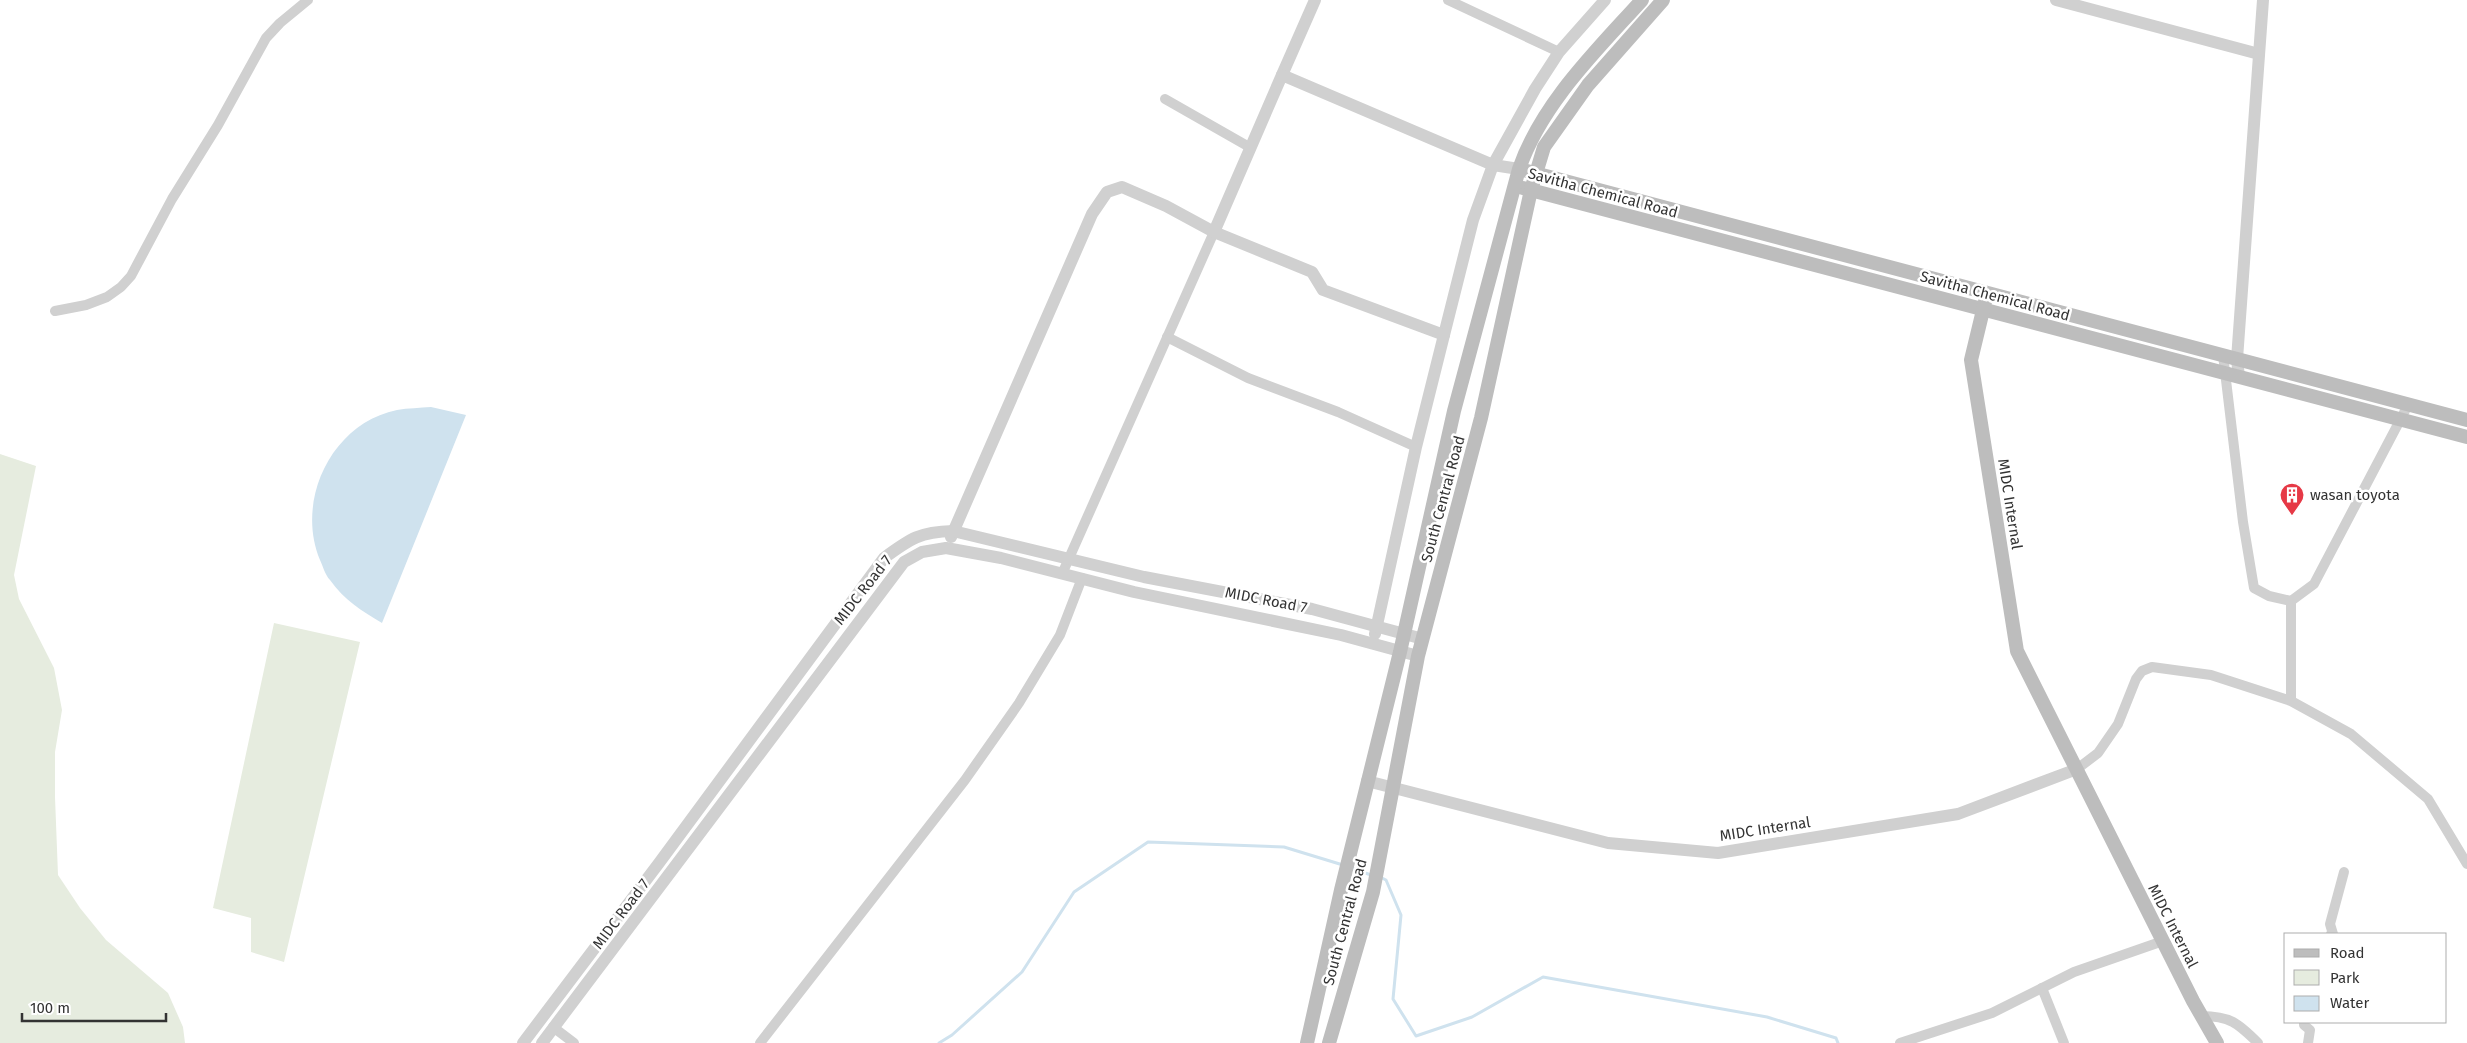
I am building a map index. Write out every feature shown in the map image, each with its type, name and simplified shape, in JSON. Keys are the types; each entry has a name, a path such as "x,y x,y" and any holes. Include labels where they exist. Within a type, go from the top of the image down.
{"main road":[{"name":"South Central Road","path":"1307,1043 1367,781 1400,652 1454,411 1519,169 1528,142 1575,75 1642,0"},
{"name":"South Central Road","path":"1329,1043 1376,876 1418,656 1481,418 1535,174 1544,147 1588,85 1663,0"},
{"name":"Savitha Chemical Road","path":"1519,169 2467,420"},
{"name":"Savitha Chemical Road","path":"1514,186 2467,438"},
{"name":"MIDC Internal","path":"1987,293 1971,360 2018,651 2201,1016 2217,1043"}],"street":[{"path":"55,311 86,305 107,297 121,287 131,276 172,198 218,125 266,38 280,23 308,0"},
{"path":"1062,574 1315,0"},
{"path":"1448,0 1559,52"},
{"path":"1373,644 1416,447 1473,220 1493,165 1535,88 1559,52 1605,0"},
{"path":"2056,0 2259,54"},
{"path":"2239,377 2237,359 2263,0"},
{"path":"1282,75 1493,165 1519,169"},
{"path":"1165,99 1251,148"},
{"path":"946,548 1092,214 1107,192 1122,187 1166,206 1214,232 1312,272 1315,281 1324,290 1444,334"},
{"path":"1167,337 1248,378 1338,412 1416,447"},
{"path":"2223,355 2243,522 2254,588 2269,596 2291,601 2314,584 2408,405"},
{"name":"MIDC Road 7","path":"523,1043 847,611 884,558 911,538 934,531 954,531 1144,577 1312,609 1423,639"},
{"name":"MIDC Road 7","path":"542,1043 904,562 922,552 946,548 1001,558 1134,592 1341,635 1418,656"},
{"path":"760,1043 965,780 1019,703 1060,636 1082,578"},
{"path":"2291,601 2291,701"},
{"path":"847,611 858,622"},
{"path":"2076,769 2098,753 2118,724 2136,680 2142,671 2152,667 2211,675 2291,701 2351,734 2415,786 2428,799 2467,864"},
{"name":"MIDC Internal","path":"1367,781 1608,843 1718,854 1958,814 2076,769"},
{"path":"659,863 672,872"},
{"path":"2333,933 2330,924 2344,872"},
{"path":"1900,1043 1992,1014 2074,972 2163,941"},
{"path":"2042,988 2064,1043"},
{"path":"2201,1016 2221,1016 2239,1024 2258,1043"},
{"path":"2304,1023 2310,1030 2308,1043"},
{"path":"553,1027 574,1043"}],"green space":[{"path":"0,454 36,466 14,575 19,599 54,668 62,710 55,752 58,875 80,908 106,940 168,993 183,1027 185,1043 0,1043"},
{"path":"274,623 360,642 284,962 251,952 251,918 213,908"}],"water":[{"path":"431,407 466,415 382,623 347,599 325,573 313,537 312,513 316,490 325,467 337,447 354,430 374,418 397,410"}],"waterway":[{"path":"939,1043 952,1035 1022,972 1074,892 1148,842 1284,847 1343,865"},
{"path":"1351,868 1371,875"},
{"path":"1380,877 1386,880 1401,915 1393,999 1416,1036 1472,1017 1543,977 1767,1017 1836,1038 1838,1043"}],"place":[{"name":"wasan toyota","path":"2292,516"}]}
